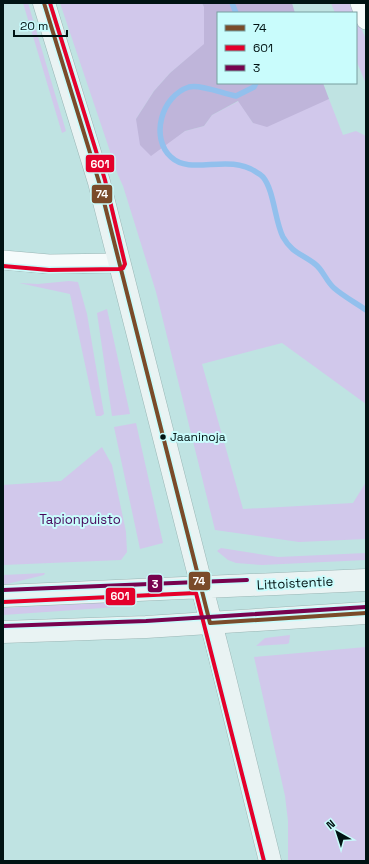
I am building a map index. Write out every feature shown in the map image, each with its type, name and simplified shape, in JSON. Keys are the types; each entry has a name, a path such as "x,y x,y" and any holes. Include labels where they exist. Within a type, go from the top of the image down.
{"main road":[{"path":"44,3 92,160 270,861"},
{"name":"Littoistentie","path":"3,596 366,580"},
{"path":"3,632 210,623 366,613"}],"street":[{"path":"360,3 366,20"},
{"path":"3,260 49,264 119,263"}],"green space":[{"path":"23,3 28,3 66,131 62,133"},
{"path":"60,3 202,3 204,7 205,44 170,73 154,91 136,119 171,140 185,131 204,126 212,115 239,101 253,123 329,99 343,135 356,131 366,136 366,404 282,343 202,364 243,509 353,503 366,482 366,539 299,542 215,530 156,292 123,186"},
{"path":"331,3 351,3 355,12 335,12"},
{"path":"357,19 366,39 366,84 357,62"},
{"path":"69,281 78,282 87,314 104,414 101,416 96,416 70,294 19,283 38,284"},
{"path":"107,309 130,414 112,416 97,313"},
{"path":"136,423 163,543 140,549 114,427"},
{"name":"Tapionpuisto","path":"102,447 112,465 126,532 127,552 121,560 3,565 3,485 61,481"},
{"path":"221,548 278,557 366,553 366,560 262,565 236,563 228,560 217,551"},
{"path":"45,573 44,575 3,585 3,575"},
{"path":"132,601 132,606 3,615 3,608"},
{"path":"290,635 289,643 287,644 256,646 265,638"},
{"path":"366,647 366,861 288,861 288,821 285,796 254,657"}],"shaded area":[{"path":"202,3 292,3 295,12 217,12 217,84 323,84 329,99 267,127 253,123 238,101 212,115 204,126 185,131 151,156 140,145 136,119 154,91 170,73 204,44 204,7"}],"waterway":[{"name":"Jaaninoja","path":"232,3 236,12"},
{"name":"Jaaninoja","path":"256,84 254,87 236,96 194,86 179,92 171,99 165,108 162,118 160,129 161,139 165,149 171,157 179,162 189,165 234,164 257,172 263,177 270,190 280,231 286,242 290,247 318,266 334,288 366,310"}],"transit line":[{"name":"74","path":"44,3 99,182 210,623 366,613"},
{"name":"601","path":"3,266 49,270 119,269 123,268 125,264 105,180 50,3"},
{"name":"3","path":"3,590 247,580"},
{"name":"601","path":"3,602 196,593 264,861"},
{"name":"3","path":"3,626 146,621 366,607"}],"place":[{"name":"Jaaninoja","path":"163,437"}]}
